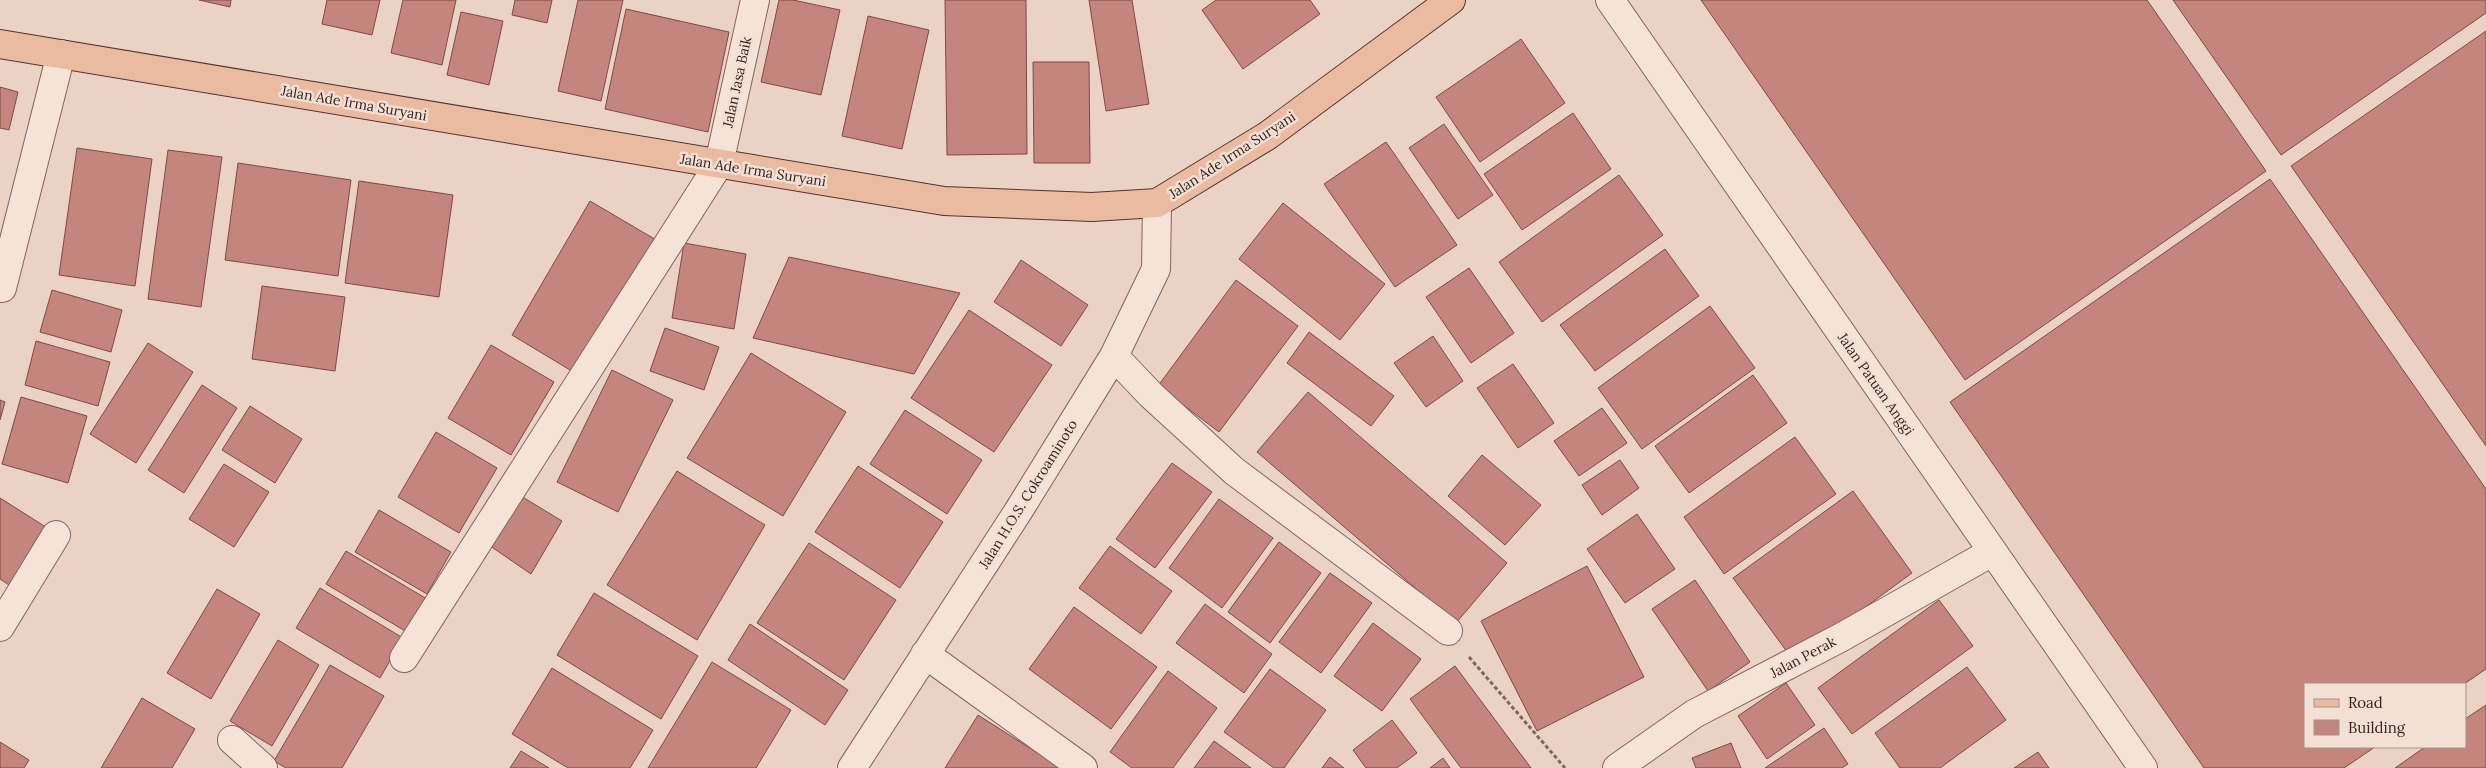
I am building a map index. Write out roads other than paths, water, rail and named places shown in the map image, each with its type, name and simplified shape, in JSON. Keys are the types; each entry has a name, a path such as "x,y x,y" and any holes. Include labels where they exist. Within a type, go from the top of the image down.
{"main road":[{"name":"Jalan Ade Irma Suryani","path":"0,44 944,201 1092,207 1157,203 1267,136 1451,0"}],"street":[{"name":"Jalan Jasa Baik","path":"719,164 755,0"},
{"name":"Jalan Patuan Anggi","path":"1610,0 2143,768"},
{"path":"2,288 61,54"},
{"path":"404,658 719,164"},
{"name":"Jalan H.O.S. Cokroaminoto","path":"852,768 1019,510 1114,356 1156,268 1157,203"},
{"path":"1114,356 1151,395 1234,470 1448,631"},
{"path":"0,628 56,536"},
{"name":"Jalan Perak","path":"1617,768 1694,714 1840,638 1992,552"},
{"path":"925,654 1083,768"},
{"path":"232,740 263,768"}]}
